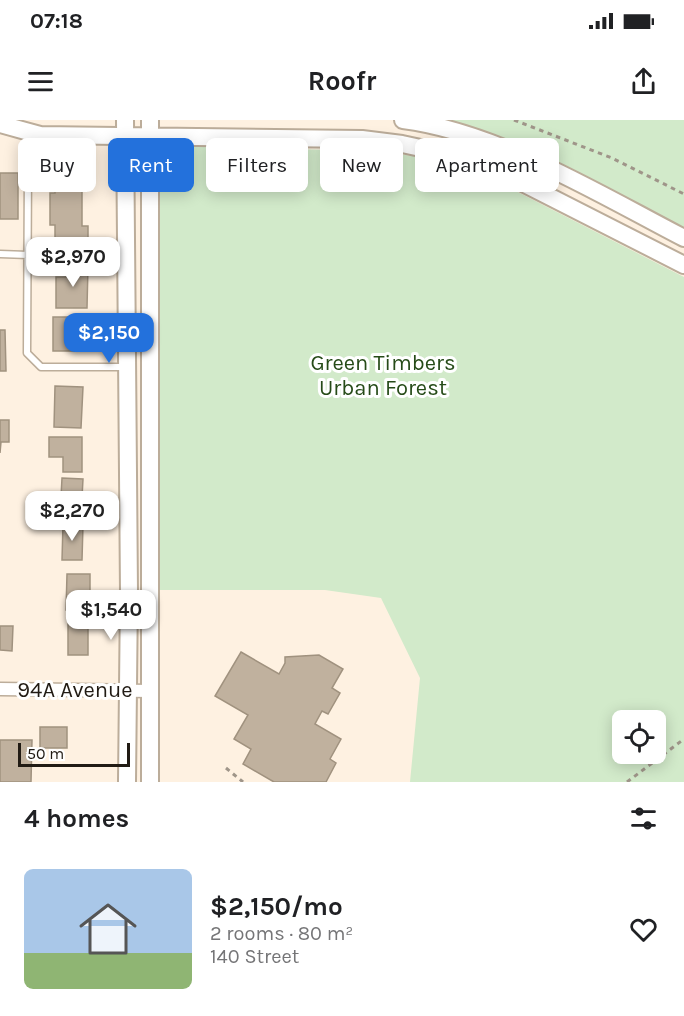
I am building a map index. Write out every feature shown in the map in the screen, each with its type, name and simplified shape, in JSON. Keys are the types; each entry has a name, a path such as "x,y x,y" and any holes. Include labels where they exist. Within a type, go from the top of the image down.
{"main road":[{"path":"403,120 456,132 502,148 684,238"},
{"path":"0,124 40,135 150,128 362,139 402,144 453,155 501,172 684,265"},
{"path":"125,128 129,592 126,782"},
{"path":"150,128 150,782"}],"street":[{"name":"94A Avenue","path":"0,689 151,691"}],"lane":[{"path":"28,192 27,353 41,367 126,367"},
{"path":"0,254 28,255"}],"path":[{"path":"513,120 612,158 684,194"},
{"path":"627,782 684,739"},
{"path":"226,768 243,782"}],"green space":[{"path":"447,120 684,120 684,228 559,163 559,138 503,138"},
{"name":"Green Timbers Urban Forest","path":"194,146 206,147 206,192 308,192 308,149 320,150 320,192 403,192 403,155 415,156 415,192 518,192 684,277 684,782 410,782 420,678 381,598 325,590 160,590 159,192 194,192"}],"building":[{"path":"0,173 18,173 18,219 0,219"},
{"path":"82,192 82,226 88,226 88,253 55,253 55,225 50,225 50,193"},
{"path":"67,266 88,266 87,308 56,308 56,277 67,277"},
{"path":"53,317 87,317 87,351 53,351"},
{"path":"0,330 5,330 6,371 0,371"},
{"path":"55,386 83,387 81,428 54,427"},
{"path":"0,420 9,420 9,442 1,442 0,453"},
{"path":"49,437 82,437 82,472 63,472 63,457 49,457"},
{"path":"62,478 83,479 81,516 60,516"},
{"path":"63,524 83,525 82,560 62,560"},
{"path":"67,574 90,574 90,611 66,610"},
{"path":"68,624 88,624 88,655 68,655"},
{"path":"0,626 13,626 12,651 0,650"},
{"path":"241,652 279,674 285,663 285,657 319,655 343,669 332,688 340,693 328,714 322,711 315,724 341,739 330,759 336,763 326,782 274,782 243,764 251,749 234,739 248,715 215,696"},
{"path":"40,727 67,727 67,748 40,748"},
{"path":"0,740 32,740 31,782 0,782"}]}
